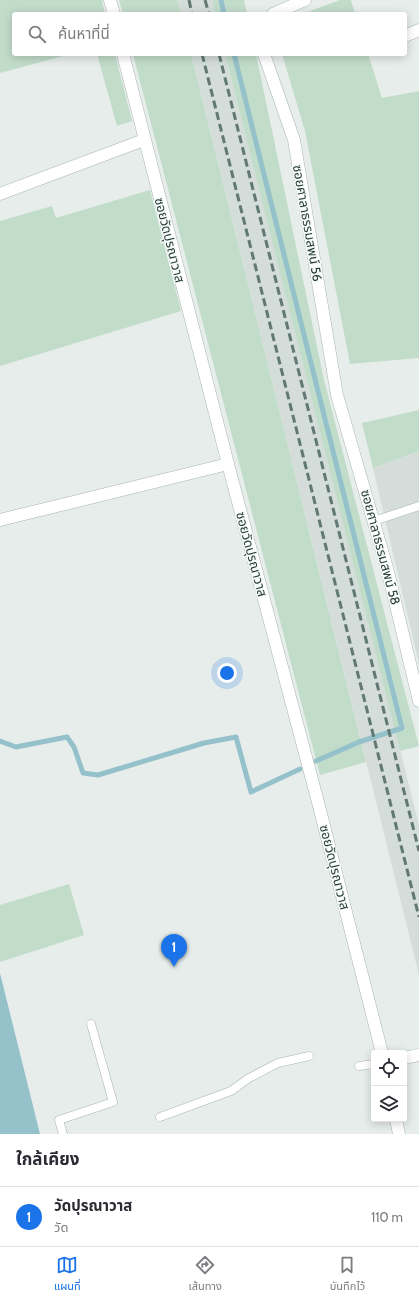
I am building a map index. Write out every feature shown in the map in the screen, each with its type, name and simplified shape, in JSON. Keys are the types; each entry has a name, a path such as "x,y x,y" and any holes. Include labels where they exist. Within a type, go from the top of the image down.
{"street":[{"path":"110,0 113,12"},
{"path":"278,12 305,0"},
{"path":"407,35 419,30"},
{"name":"ซอยวัดปุรณาวาส","path":"123,56 228,464 319,806 381,1050"},
{"name":"ซอยศาลาธรรมสพน์ 56","path":"265,56 294,140 337,395"},
{"path":"0,194 144,140"},
{"name":"ซอยศาลาธรรมสพน์ 58","path":"337,395 374,521 419,701"},
{"path":"0,520 228,464"},
{"path":"407,1057 419,1055"},
{"path":"396,1122 398,1134"}],"lane":[{"path":"374,521 419,506"},
{"path":"63,1134 59,1120 113,1102 91,1024"},
{"path":"160,1117 231,1091 249,1078 278,1063 309,1056"},
{"path":"359,1066 371,1064"}],"shaded area":[{"path":"177,0 212,0 215,12 180,12"},
{"path":"191,56 226,56 419,825 419,975"},
{"path":"419,451 419,664 373,468"}],"green space":[{"path":"0,0 102,0 105,12 12,12 12,56 64,56 0,73"},
{"path":"119,0 177,0 180,12 122,12"},
{"path":"212,0 244,0 247,12 215,12"},
{"path":"340,0 351,0 354,12 307,12"},
{"path":"98,56 116,56 132,121 117,126"},
{"path":"134,56 191,56 366,762 320,775"},
{"path":"226,56 256,56 324,380 419,746 400,751"},
{"path":"283,56 369,56 382,98 419,91 419,358 350,364 305,131"},
{"path":"150,190 181,311 0,366 0,221 52,206 56,218"},
{"path":"419,410 419,451 373,468 362,423"},
{"path":"69,884 84,935 0,962 0,905"}],"water":[{"path":"0,973 40,1134 0,1134"}],"waterway":[{"path":"221,0 224,12"},
{"path":"234,56 402,728 359,742 316,761"},
{"path":"0,741 16,747 67,737 74,747 83,773 98,775 204,743 236,737 251,792 300,769"}],"railway":[{"path":"189,0 192,12"},
{"path":"205,0 208,12"},
{"path":"203,56 419,917"},
{"path":"220,56 419,851"}],"place":[{"name":"วัดปุรณาวาส","path":"174,967"}]}
